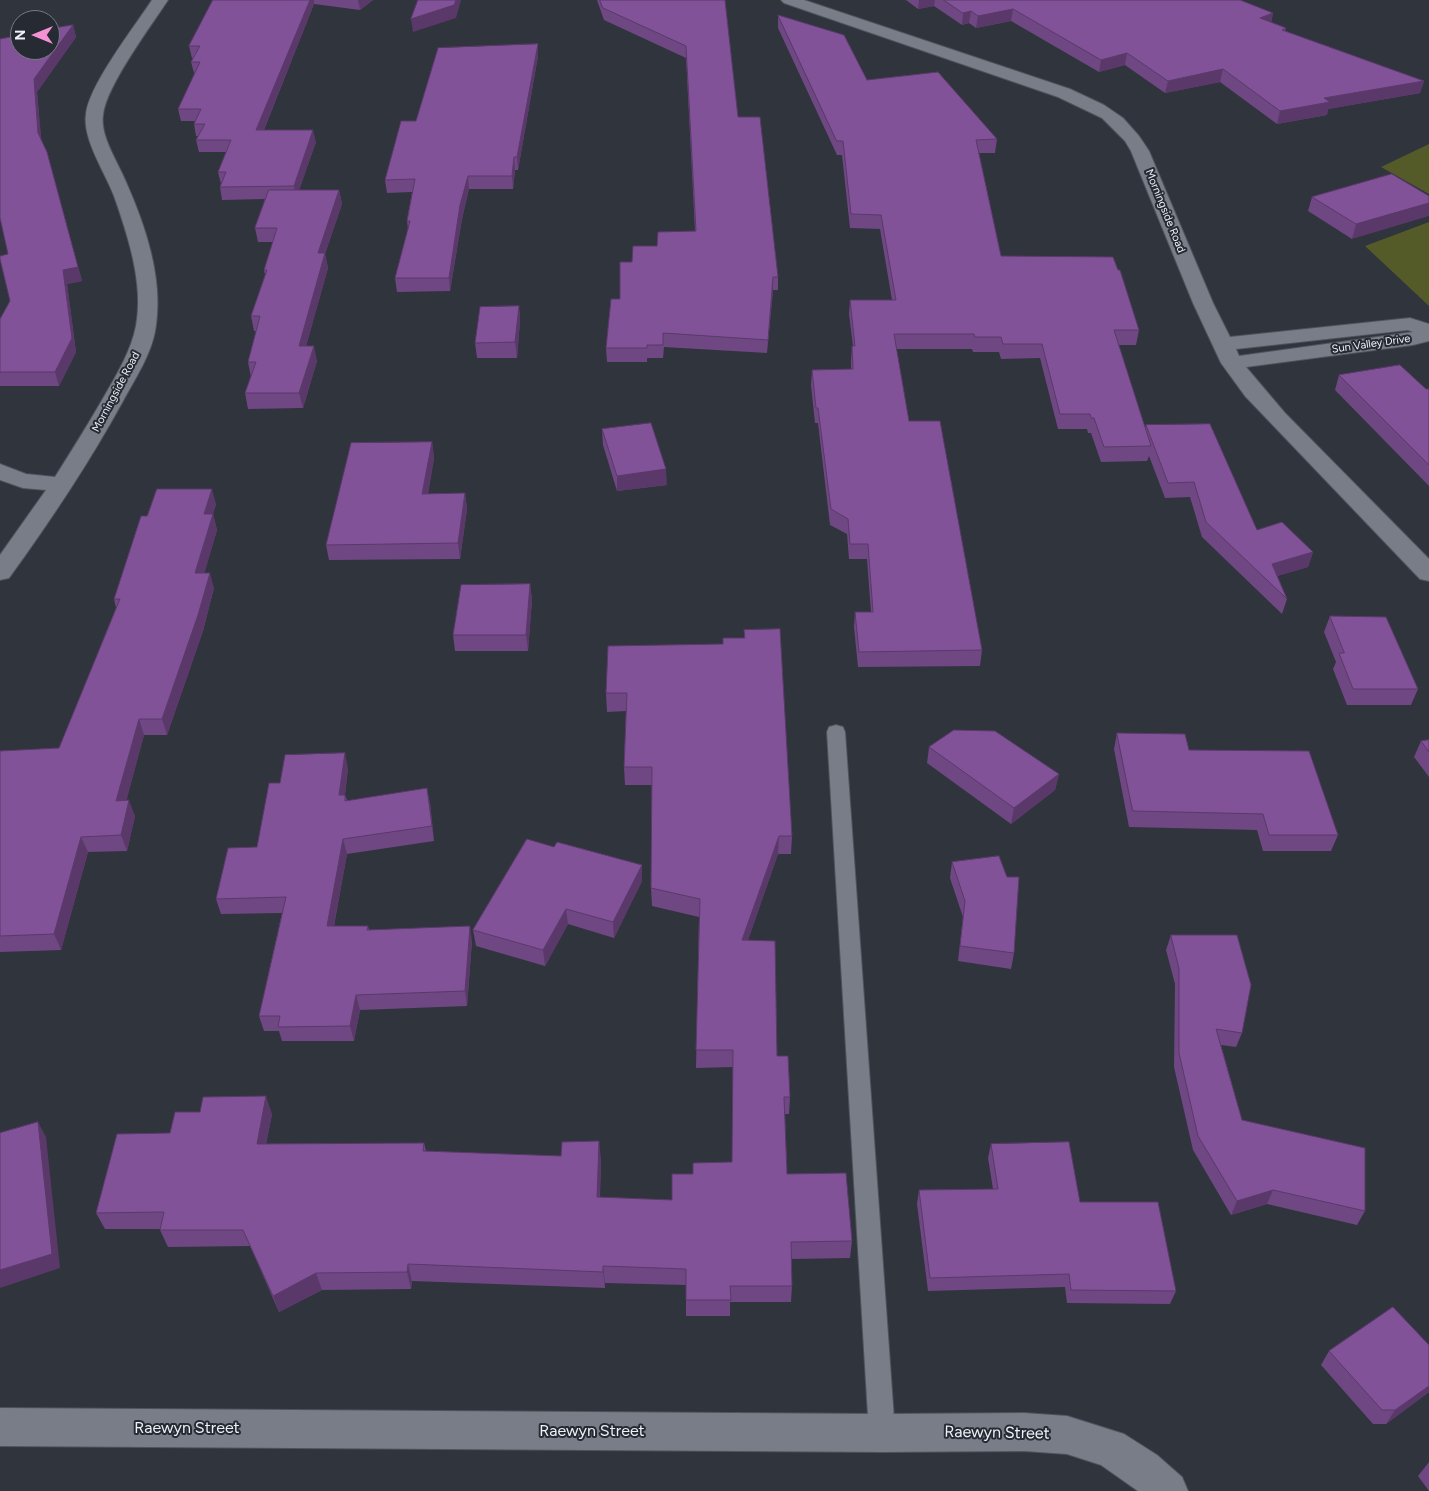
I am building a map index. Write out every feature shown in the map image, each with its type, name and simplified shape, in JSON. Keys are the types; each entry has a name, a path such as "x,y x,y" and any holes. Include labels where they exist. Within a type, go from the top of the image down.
{"street":[{"name":"Morningside Road","path":"0,572 64,484 124,380 137,353 146,326 147,298 141,260 129,209 96,132 94,114 100,96 110,78 160,0"},
{"name":"Morningside Road","path":"789,0 1049,87 1084,102 1121,123 1133,137 1140,151 1203,303 1232,363 1277,418 1429,573"},
{"name":"Sun Valley Drive","path":"1223,344 1410,324 1423,329 1423,336 1413,339 1232,363"},
{"path":"0,471 15,479 31,483 64,484"},
{"name":"Raewyn Street","path":"0,1427 882,1433 1024,1432 1067,1435 1110,1448 1143,1469 1168,1491"}],"lane":[{"path":"836,732 882,1433"}],"green space":[{"path":"1429,144 1429,194 1381,167"},
{"path":"1429,222 1429,306 1365,246"}],"building":[{"path":"213,0 310,0 256,130 313,130 294,186 220,187 226,172 218,172 231,140 196,140 205,124 194,124 201,109 178,109 200,62 191,62 200,46 189,46"},
{"path":"418,0 456,0 454,5 411,19"},
{"path":"600,0 725,0 738,117 760,117 778,277 773,277 768,340 663,333 663,345 647,345 647,348 606,348 611,299 620,299 620,262 632,262 633,246 657,246 658,232 696,231 686,46 603,8"},
{"path":"944,0 1240,0 1273,13 1260,18 1286,28 1282,30 1424,81 1324,98 1330,102 1280,111 1223,69 1168,81 1127,53 1101,60 1013,9 978,16 971,11 963,13"},
{"path":"778,15 844,35 867,80 938,72 997,139 976,140 1001,256 1113,257 1118,270 1120,270 1139,330 1114,330 1151,446 1104,447 1094,418 1091,418 1090,414 1060,414 1042,344 1003,344 1001,337 975,337 974,334 894,334 909,421 940,421 982,650 859,652 855,612 873,612 868,544 850,544 848,519 831,509 812,370 853,369 852,346 855,346 850,300 896,300 881,215 851,214 843,141 837,141"},
{"path":"73,25 60,43 60,27"},
{"path":"10,37 10,60 48,60 34,79 38,133 47,152 78,267 63,270 72,338 55,372 0,372 0,319 10,301 0,259 0,256 8,254 0,218 0,39"},
{"path":"538,44 517,157 514,157 512,176 468,176 460,205 449,278 395,278 410,221 407,221 415,179 385,180 401,121 416,121 438,48"},
{"path":"1392,174 1429,196 1429,203 1356,224 1312,197"},
{"path":"269,190 339,190 318,253 325,253 299,346 314,346 299,393 245,393 256,362 248,362 260,316 251,316 267,270 264,270 277,228 255,228"},
{"path":"519,306 515,342 475,343 480,307"},
{"path":"1400,365 1426,389 1429,389 1429,465 1339,375"},
{"path":"651,423 666,469 617,476 602,429"},
{"path":"1210,424 1257,530 1282,522 1313,552 1272,564 1287,599 1206,522 1194,482 1168,483 1146,425"},
{"path":"432,442 422,494 465,493 458,543 326,545 351,443"},
{"path":"157,489 212,489 204,514 213,514 195,573 210,573 198,615 162,719 139,719 116,801 129,800 121,835 81,837 54,934 0,936 0,751 59,748 120,599 114,599 141,516 147,516"},
{"path":"530,584 526,635 453,635 461,585"},
{"path":"1330,616 1386,617 1418,689 1353,689 1339,653 1344,653"},
{"path":"780,629 792,836 779,836 742,940 775,941 777,1056 788,1056 790,1097 784,1097 787,1174 846,1173 852,1241 791,1242 792,1286 730,1286 731,1300 686,1300 686,1269 603,1266 603,1272 408,1264 407,1272 316,1273 273,1296 243,1230 160,1230 164,1212 96,1213 117,1134 170,1133 175,1112 200,1112 203,1097 266,1096 257,1144 424,1143 423,1151 561,1156 562,1142 599,1141 597,1197 672,1200 672,1174 693,1174 693,1163 732,1162 733,1050 696,1050 700,899 651,888 652,767 624,767 627,693 606,693 608,646 723,644 723,638 745,638 744,630"},
{"path":"954,730 995,731 1059,774 1014,808 929,747"},
{"path":"1117,733 1185,734 1189,750 1309,751 1338,835 1269,835 1263,814 1133,811"},
{"path":"1429,740 1429,752 1421,741"},
{"path":"345,753 339,795 345,795 345,801 427,788 432,826 343,839 327,926 368,926 367,930 470,926 465,991 356,995 350,1026 278,1027 280,1016 259,1016 286,897 216,899 228,848 257,847 269,783 280,783 285,755"},
{"path":"527,839 554,847 557,842 642,865 613,922 566,909 543,950 473,930"},
{"path":"999,856 1007,877 1019,877 1014,953 960,946 965,901 952,862"},
{"path":"1171,935 1237,935 1251,985 1242,1033 1216,1029 1242,1120 1365,1148 1365,1211 1273,1190 1237,1201 1198,1136 1179,1053 1179,969"},
{"path":"38,1122 52,1254 0,1270 0,1133"},
{"path":"1069,1142 1080,1202 1158,1202 1176,1291 1071,1290 1069,1274 930,1278 919,1190 998,1189 991,1144"},
{"path":"1393,1307 1429,1345 1429,1386 1395,1410 1382,1410 1329,1351"}]}
